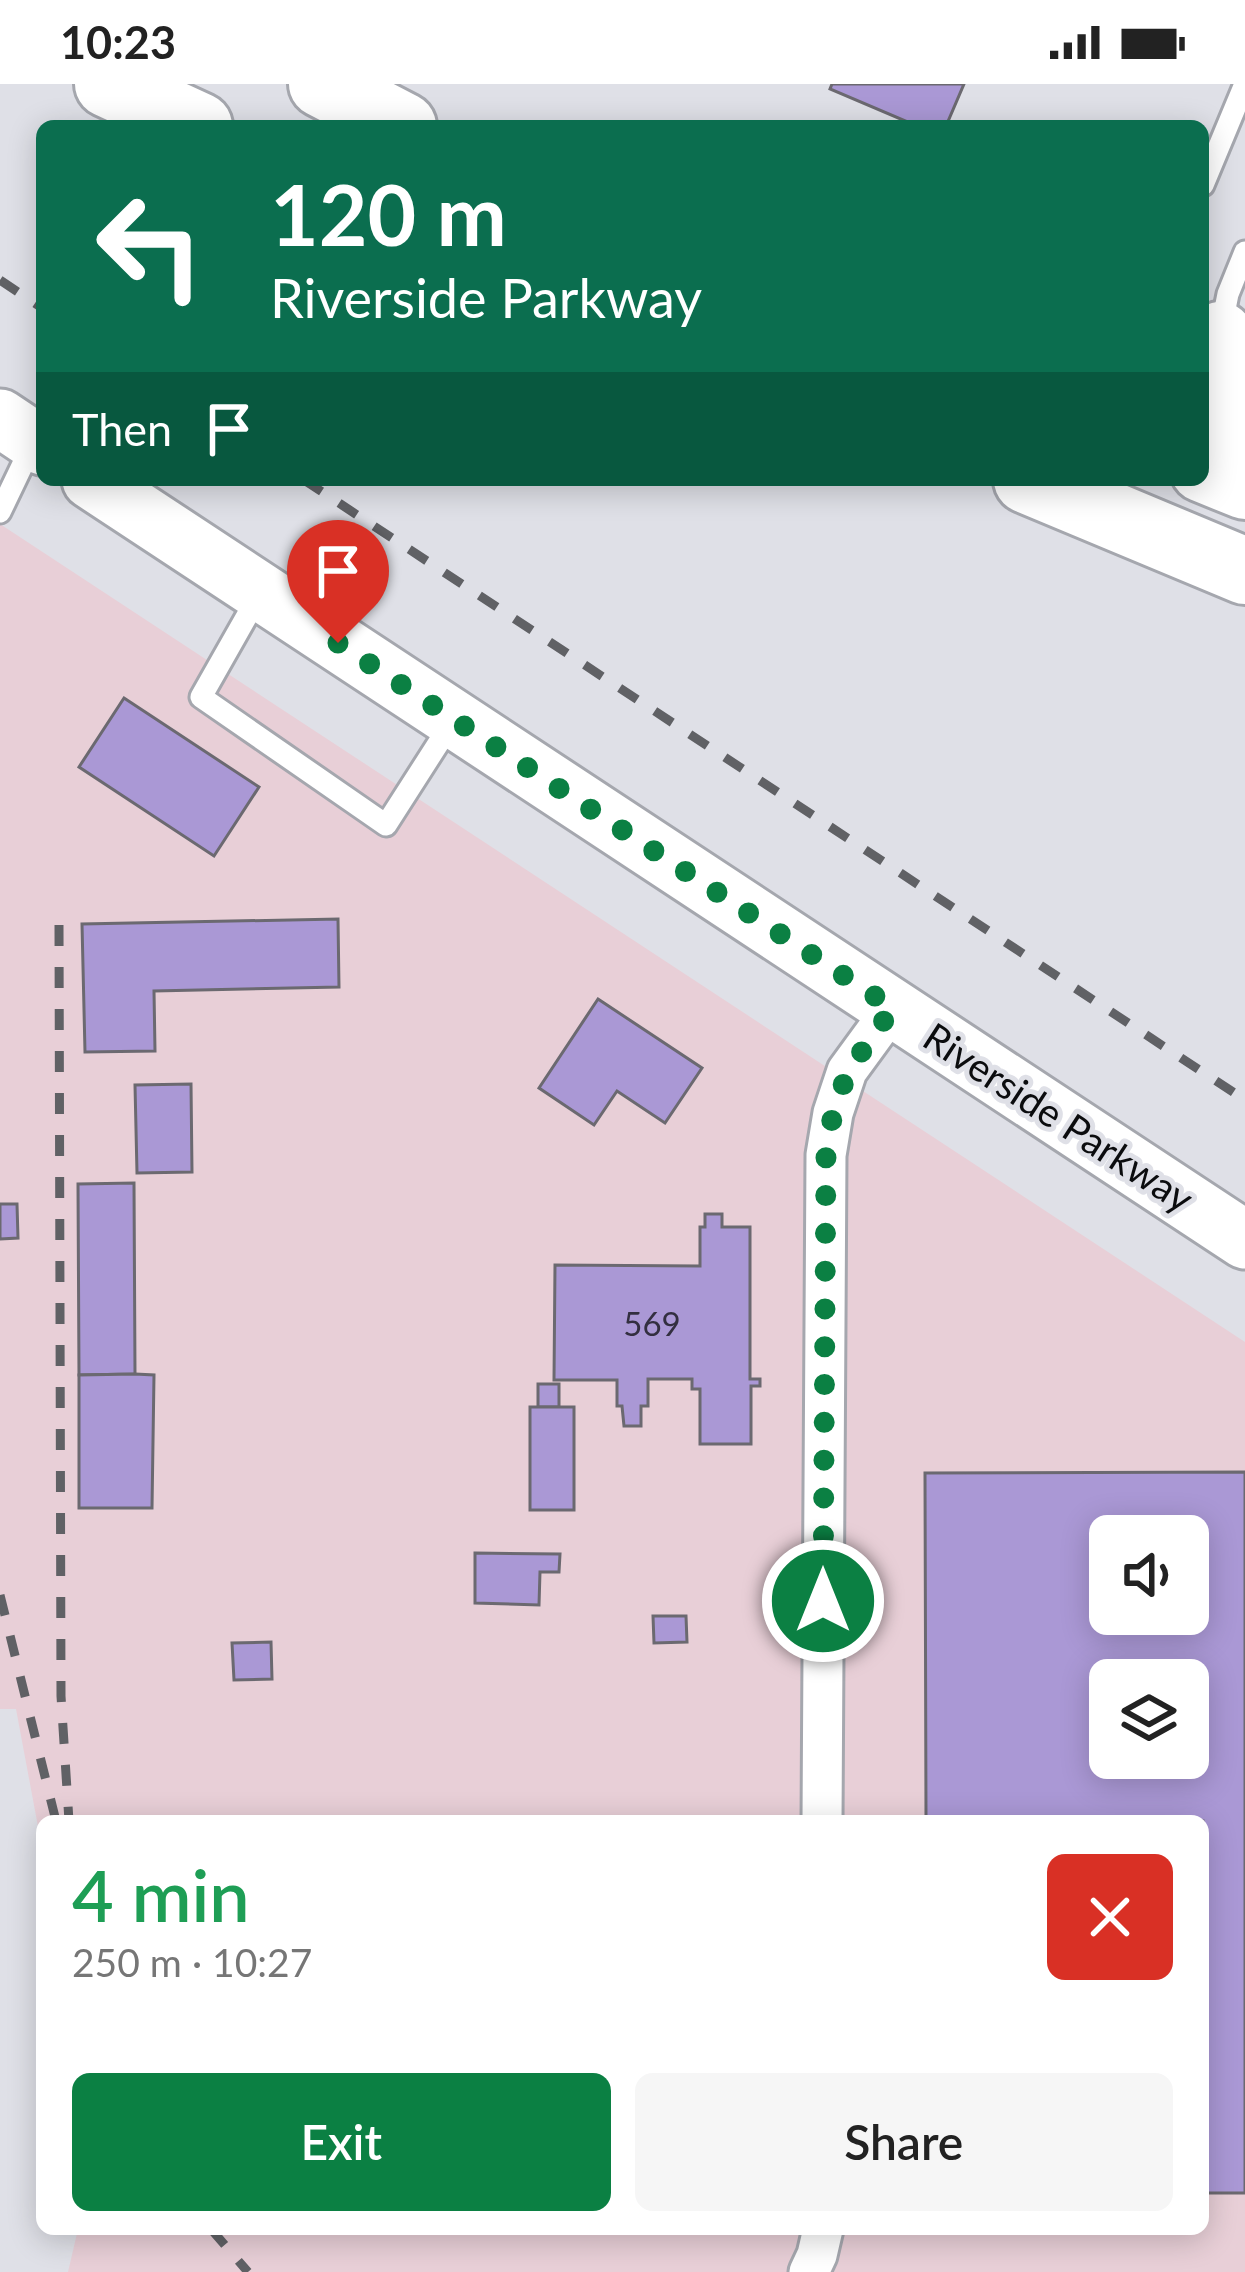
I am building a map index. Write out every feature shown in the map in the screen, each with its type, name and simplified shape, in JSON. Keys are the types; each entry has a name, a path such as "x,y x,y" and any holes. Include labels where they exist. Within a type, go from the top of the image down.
{"highway":[{"path":"108,84 186,120"},
{"path":"164,84 229,120"},
{"path":"1220,335 1216,379 1224,410 1245,434"},
{"path":"1209,471 1245,486"},
{"path":"1041,486 1245,571"}],"main road":[{"name":"Riverside Parkway","path":"100,486 1245,1240"}],"street":[{"path":"822,1815 826,1155 833,1113 848,1071 893,1008"},
{"path":"809,2272 821,2235"}],"lane":[{"path":"1209,171 1245,84"},
{"path":"1220,335 1228,293 1245,252"},
{"path":"0,512 25,435"},
{"path":"261,592 201,697 386,825 454,718"}],"shaded area":[{"path":"0,524 1245,1342 1245,2272 68,2272 77,2235 1209,2235 1209,1815 36,1816 16,1709 0,1709"}],"building":[{"path":"832,84 964,84 949,120 903,120 830,89"},
{"path":"124,698 259,787 214,856 79,767"},
{"path":"338,919 339,987 154,991 155,1051 85,1052 82,924"},
{"path":"598,999 702,1068 665,1123 617,1091 594,1125 539,1088"},
{"path":"191,1084 192,1172 137,1173 135,1085"},
{"path":"134,1183 135,1374 79,1375 78,1184"},
{"path":"0,1204 17,1204 18,1238 0,1239"},
{"path":"705,1214 722,1214 722,1227 750,1227 750,1379 760,1379 760,1386 751,1386 751,1444 700,1444 700,1389 692,1389 692,1379 648,1379 648,1406 641,1406 641,1426 624,1426 622,1406 617,1406 617,1380 554,1380 555,1265 700,1266 700,1227 705,1227"},
{"path":"79,1375 154,1375 152,1508 79,1508"},
{"path":"538,1384 559,1384 559,1407 538,1407"},
{"path":"530,1407 574,1407 574,1510 530,1510"},
{"path":"1245,1472 1245,2193 1209,2193 1209,1815 926,1815 925,1473"},
{"path":"475,1553 560,1554 559,1572 540,1572 539,1605 475,1603"},
{"path":"653,1616 686,1616 687,1642 654,1643"},
{"path":"271,1642 272,1679 234,1680 232,1643"}],"railway":[{"path":"0,280 36,304"},
{"path":"313,486 1245,1100"},
{"path":"59,925 61,1696 69,1815"},
{"path":"0,1595 55,1815"},
{"path":"216,2235 248,2272"}],"route":[{"path":"338,643 893,1008 848,1071 833,1113 826,1155 823,1601"}]}
